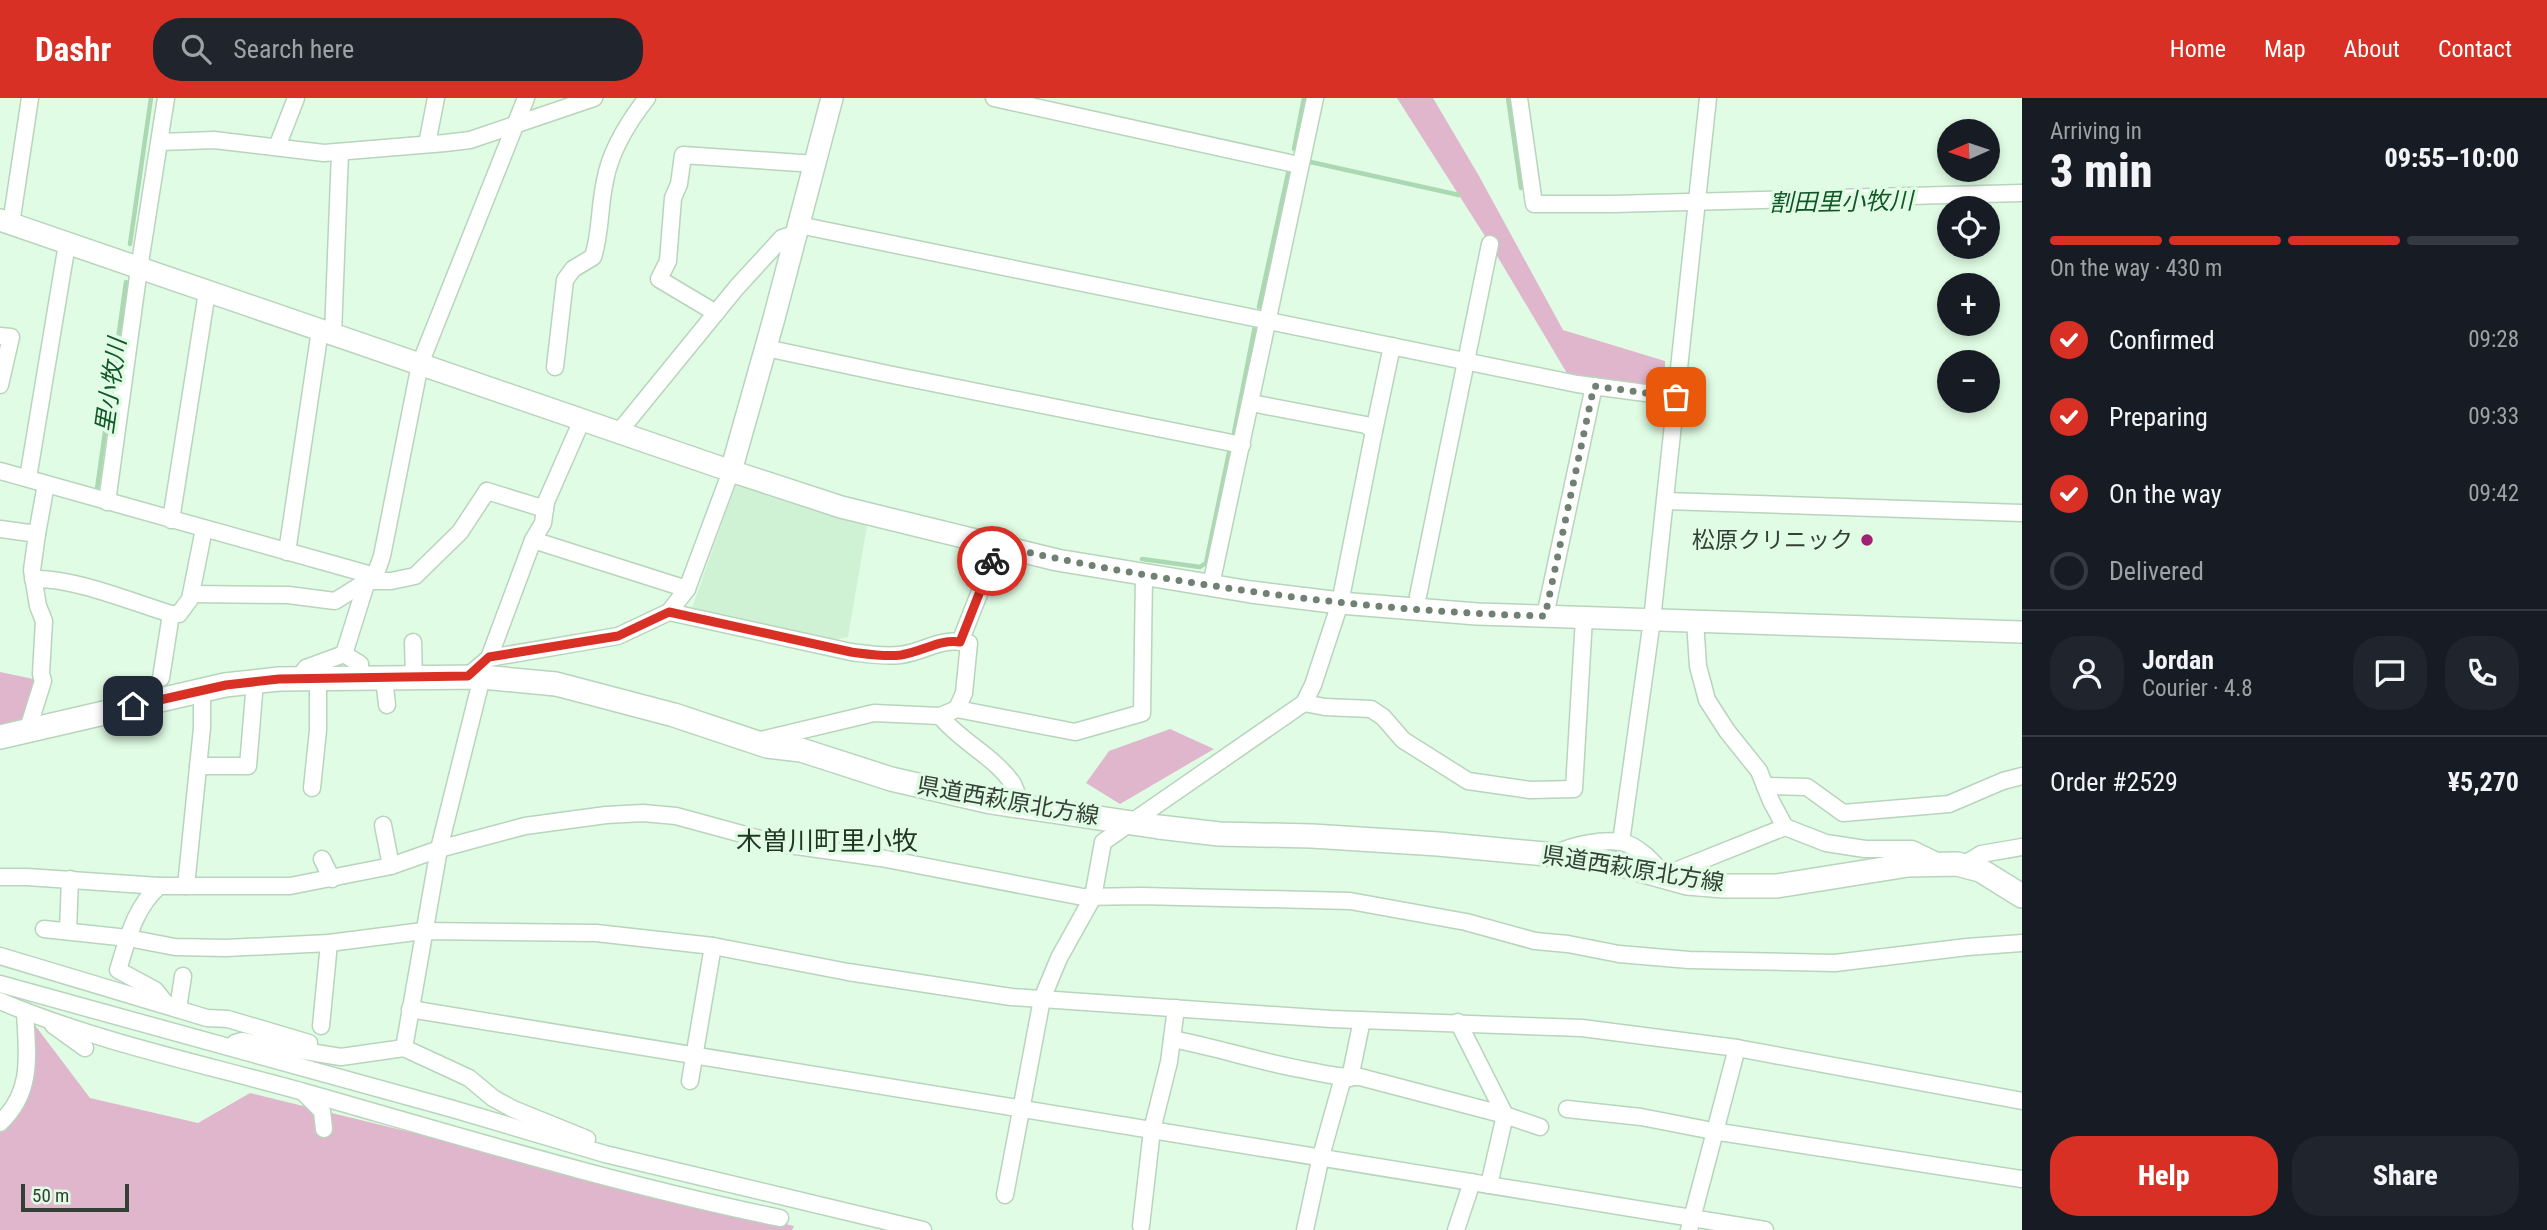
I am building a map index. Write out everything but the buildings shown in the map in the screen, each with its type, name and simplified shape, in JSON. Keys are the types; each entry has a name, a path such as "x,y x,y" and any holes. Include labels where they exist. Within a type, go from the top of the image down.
{"main road":[{"name":"県道西萩原北方線","path":"0,737 226,685 308,679 414,677 479,670 556,684 674,715 755,742 801,750 891,779 991,802 1021,804 1132,823 1219,834 1312,836 1553,855 1618,864 1687,883 1724,886 1777,886 1908,865 1952,864 1980,870 2022,896"}],"street":[{"path":"30,98 6,222 618,433 841,506 1057,560 1340,603 1477,614 2022,632"},
{"path":"107,502 166,98"},
{"path":"277,147 296,98"},
{"path":"427,144 436,98"},
{"path":"344,654 382,556 420,364 526,98"},
{"path":"160,142 214,140 324,153 470,140 594,98"},
{"path":"555,368 565,281 573,269 593,257 598,241 605,179 618,145 647,98"},
{"path":"479,670 618,636 669,612 687,589 731,471 832,98"},
{"path":"994,98 1299,165"},
{"path":"1211,585 1315,98"},
{"path":"1519,98 1534,204 2022,193"},
{"path":"1622,842 1666,501 1708,98"},
{"path":"287,552 327,332 340,152"},
{"path":"716,313 659,279 668,261 673,198 679,184 683,155 815,164"},
{"path":"618,433 716,313 782,238 798,229 1594,386 1676,397"},
{"path":"28,478 67,244"},
{"path":"1418,596 1490,244"},
{"path":"171,520 206,292"},
{"path":"0,336 11,337 0,385"},
{"path":"1005,1195 1042,999 1059,958 1093,897 1103,842 1304,703 1313,685 1340,603 1392,346"},
{"path":"766,348 1242,445"},
{"path":"1545,616 1594,386"},
{"path":"1251,403 1366,425 1374,431"},
{"path":"404,1048 439,849 479,670 533,540 543,523 545,509 582,420"},
{"path":"0,471 287,552 371,579 391,581 415,576 460,532 487,491 545,509"},
{"path":"27,732 43,681 41,674 44,621 38,606 32,570 46,484"},
{"path":"1666,501 2022,513"},
{"path":"0,529 37,534"},
{"path":"33,579 45,578 79,586 171,614 180,614 190,599 204,529"},
{"path":"533,540 687,589"},
{"path":"960,642 998,545"},
{"path":"755,742 874,713 940,716 957,709 1075,732 1142,713 1144,575"},
{"path":"191,594 288,595 335,601 371,579"},
{"path":"669,612 851,652 881,656 902,655 948,640 969,643 964,693 957,709"},
{"path":"160,678 171,614"},
{"path":"1304,703 1325,707 1371,709 1383,717 1403,740 1468,781 1530,790 1574,789 1584,618"},
{"path":"1695,621 1698,666 1707,700 1727,731 1759,771 1785,827 1826,843 1865,849 1912,849 1952,864 1981,854 2022,846"},
{"path":"414,642 414,677"},
{"path":"344,654 360,664 372,678 387,705"},
{"path":"312,788 318,730 306,667 344,654"},
{"path":"198,766 248,766 255,682"},
{"path":"186,886 202,728 202,690"},
{"path":"940,716 953,732 979,749 1013,784 1021,804"},
{"path":"1765,786 1807,787 1843,813 1949,804 2003,781 2022,776"},
{"path":"0,877 159,886 290,886 332,880 391,866 439,849 525,826 606,814 643,813 676,816 775,843 881,858 1041,891 1093,897 1350,901 1444,917 1535,941 1619,954 1689,960 1835,963 2022,943"},
{"path":"383,825 391,866"},
{"path":"1553,855 1570,846 1622,842 1657,865 1668,878 1675,871 1785,827"},
{"path":"322,859 332,880"},
{"path":"68,930 70,879"},
{"path":"159,886 145,899 136,913 118,970 155,990 173,1008"},
{"path":"44,929 188,947 272,947 330,943 359,947 423,931 596,933 713,946 848,972 1011,997 1362,1020 1560,1026 1737,1048 2022,1101"},
{"path":"321,1026 330,943"},
{"path":"690,1081 713,946"},
{"path":"0,956 207,1018 228,1020 352,1055"},
{"path":"0,965 31,971 46,970"},
{"path":"173,1008 183,976"},
{"path":"0,984 605,1154 923,1230"},
{"path":"98,1011 107,988"},
{"path":"0,1001 46,1019 430,1129 684,1197 780,1218"},
{"path":"1142,1226 1152,1130 1169,1062 1175,1008"},
{"path":"410,1009 694,1057 1321,1156 1690,1224 1765,1230"},
{"path":"0,1123 23,1092 28,1063 25,1012"},
{"path":"46,1019 85,1048"},
{"path":"1305,1230 1321,1156 1347,1078 1362,1020"},
{"path":"1458,1022 1506,1115 1489,1185"},
{"path":"1172,1039 1217,1048 1265,1063 1347,1078 1360,1077 1506,1115 1540,1127"},
{"path":"223,1046 242,1041 341,1056 404,1048 469,1078 493,1098 513,1109 585,1137 605,1154"},
{"path":"1690,1224 1737,1048"},
{"path":"238,1074 250,1093"},
{"path":"304,1092 322,1111 324,1129"},
{"path":"1567,1110 1641,1117 1713,1131 2022,1179"},
{"path":"1457,1230 1472,1182"}],"shaded area":[{"path":"1397,98 1433,98 1563,330 1665,361 1665,388 1568,375 1490,244"},
{"path":"737,481 867,526 848,637 828,641 692,608"},
{"path":"0,672 43,681 27,732 0,733"},
{"path":"1170,729 1214,749 1120,804 1086,783 1109,751"},
{"path":"25,1012 90,1098 198,1123 250,1093 794,1226 792,1230 0,1230 0,1118 23,1092"}],"waterway":[{"name":"里小牧川","path":"130,244 151,98"},
{"path":"1294,149 1304,98"},
{"path":"1508,98 1521,188"},
{"path":"1306,161 1459,195"},
{"path":"1259,307 1289,169"},
{"name":"里小牧川","path":"97,489 126,282"},
{"path":"1234,433 1255,326"},
{"path":"1142,559 1200,567 1206,563 1230,448"}],"way so far":[{"path":"992,561 998,545 1057,560 1251,592 1340,603 1477,614 1545,616 1594,386 1676,397"}],"place":[{"name":"松原クリニック","path":"1867,540"}],"district":[{"name":"木曽川町里小牧","path":"827,841"}],"route":[{"path":"133,706 226,685 279,679 468,676 489,657 618,636 669,612 851,652 881,656 902,655 948,640 960,642 992,561"}],"water label":[{"name":"割田里小牧川","path":"1841,202"}]}
